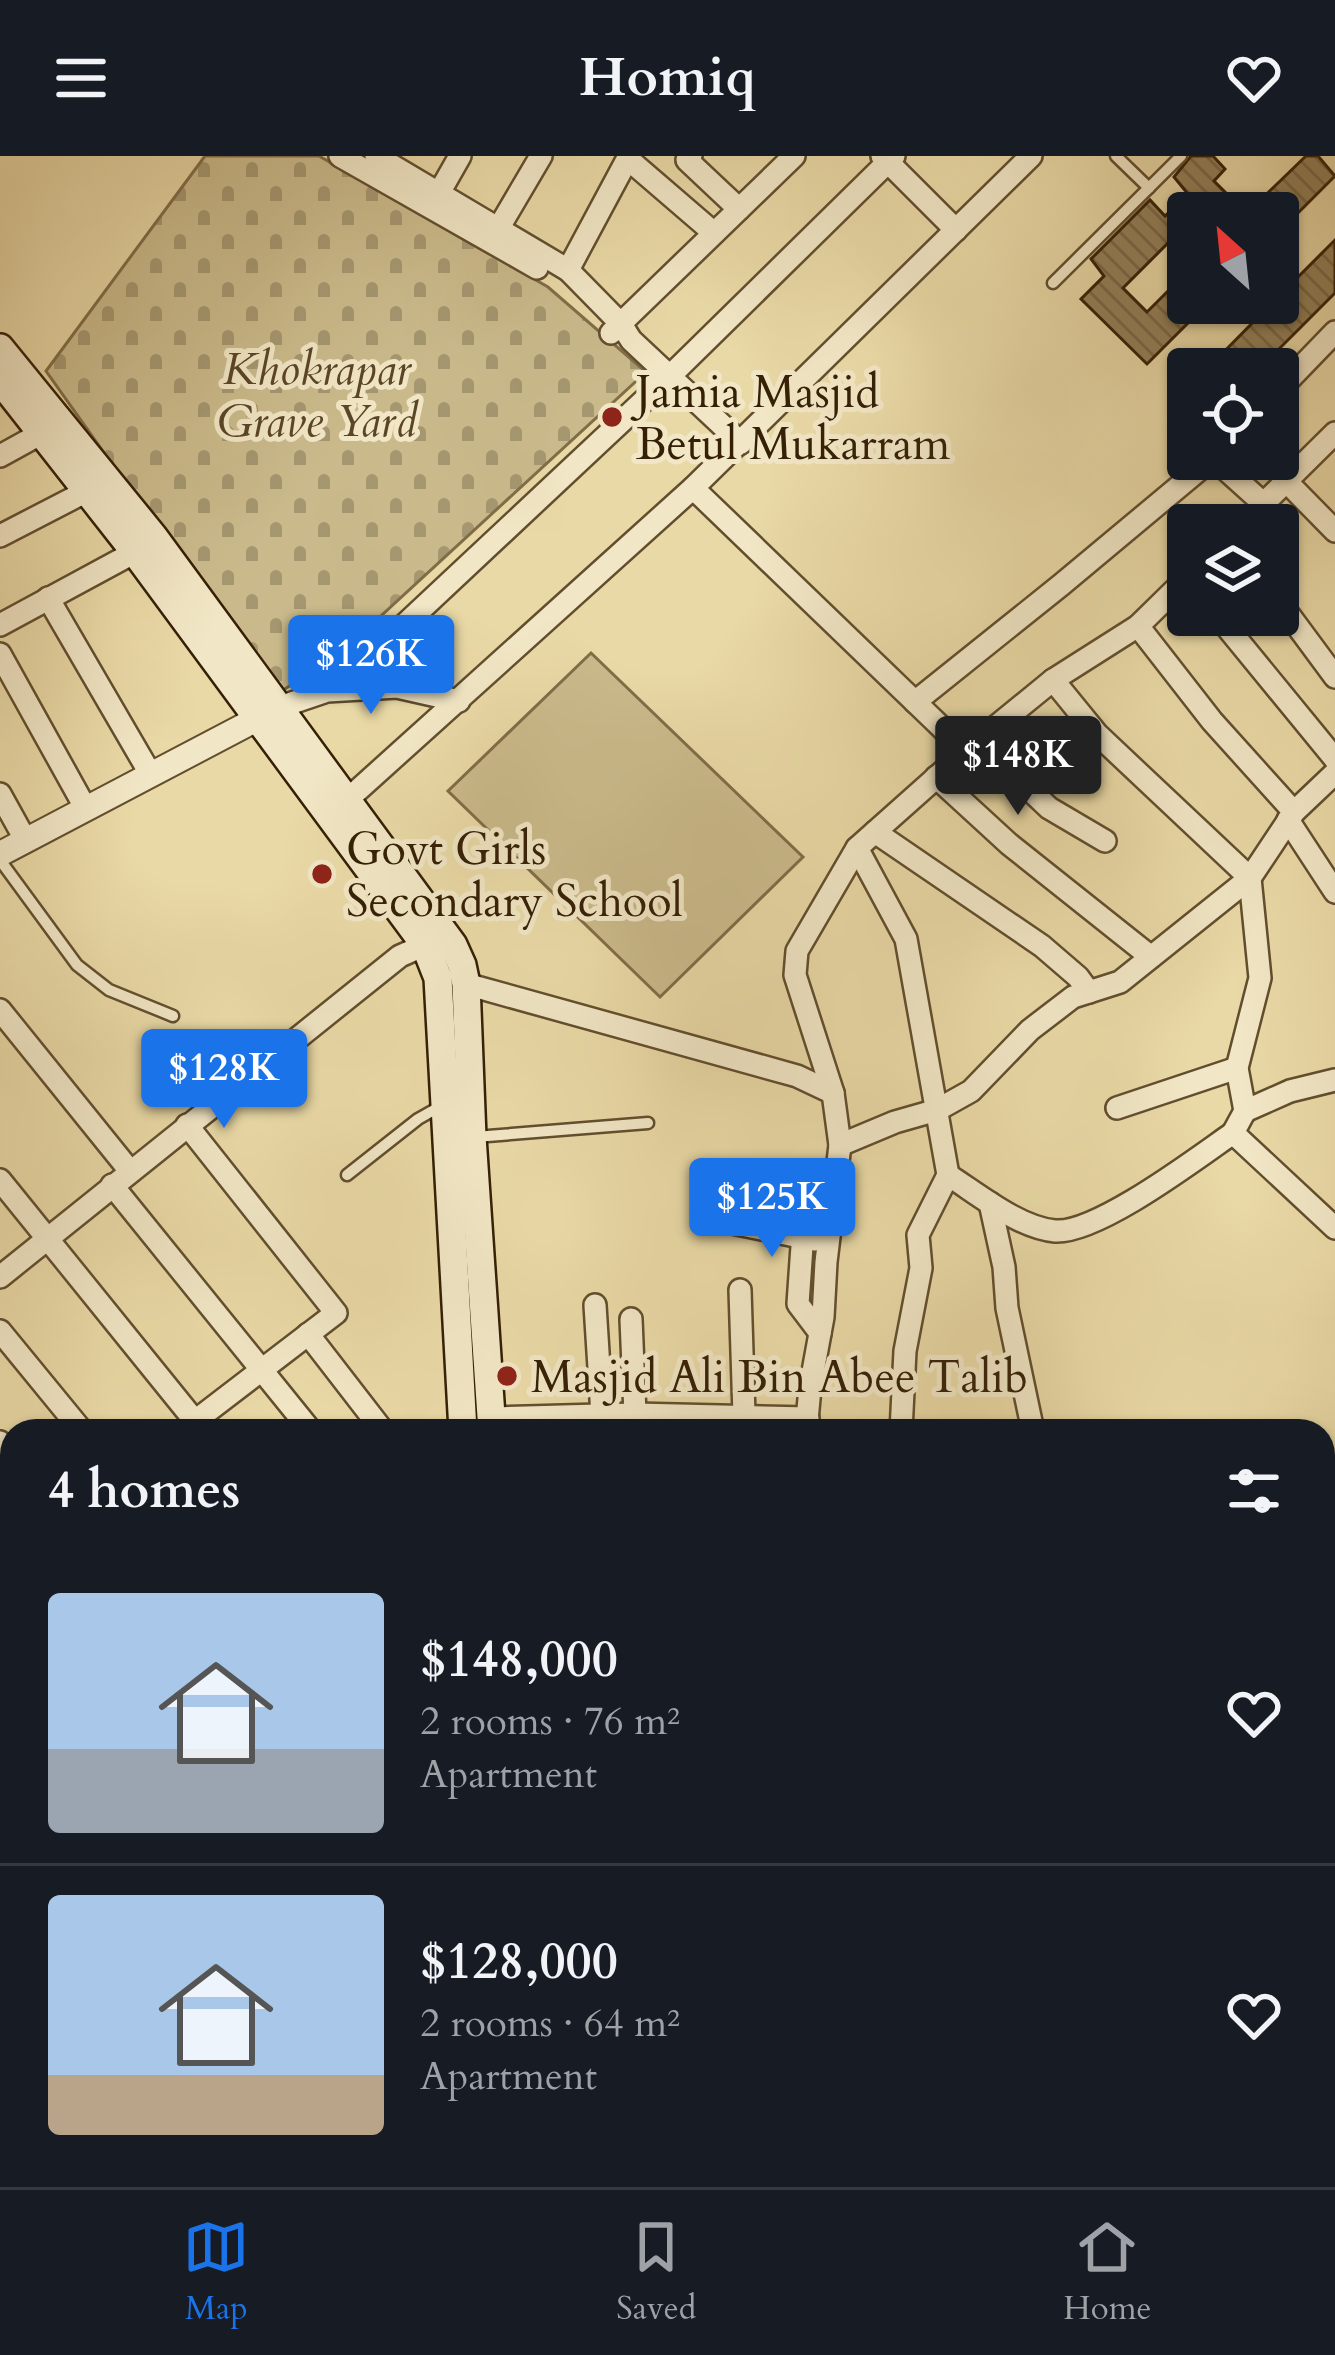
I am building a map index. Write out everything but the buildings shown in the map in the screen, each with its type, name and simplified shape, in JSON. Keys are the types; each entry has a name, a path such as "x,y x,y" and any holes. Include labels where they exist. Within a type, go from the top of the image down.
{"main road":[{"path":"0,348 153,536 269,713"},
{"path":"0,380 453,945 462,965 472,1137 464,1211 463,1419"},
{"path":"339,807 424,945 438,978 446,1103 491,1419"}],"street":[{"path":"340,156 552,277 621,333 740,443"},
{"path":"377,156 568,270 621,333"},
{"path":"439,193 460,156"},
{"path":"498,229 542,156"},
{"path":"691,156 687,160 739,209"},
{"path":"621,333 794,156"},
{"path":"339,807 693,488 1031,156"},
{"path":"568,270 628,158 714,233"},
{"path":"374,688 384,644 669,377 888,158 956,230"},
{"path":"1299,369 1335,332"},
{"path":"1237,480 1264,503 1335,433"},
{"path":"0,456 40,434"},
{"path":"915,702 1188,480"},
{"path":"1286,481 1335,530"},
{"path":"693,488 966,751"},
{"path":"0,536 86,492"},
{"path":"0,625 135,552"},
{"path":"48,598 151,775"},
{"path":"807,1419 840,1145 832,1093 795,975 796,952 856,848 1053,680 1138,626 1167,598"},
{"path":"1138,626 1291,816 1335,892"},
{"path":"1299,628 1335,677"},
{"path":"1234,636 1335,759"},
{"path":"0,654 86,809"},
{"path":"1053,680 1097,734 1250,878 1260,978 1237,1068 1245,1112"},
{"path":"0,857 269,713 327,691 397,687 460,701"},
{"path":"986,735 1015,776 1049,808 1106,842"},
{"path":"840,1145 937,1110 971,1091 1030,1030 1072,998 1120,982 1250,878 1291,816 1335,773"},
{"path":"936,777 1009,844 1150,957"},
{"path":"0,794 26,841"},
{"path":"875,832 1042,946 1090,992"},
{"path":"856,848 906,939 949,1174 918,1235 921,1268 905,1351 902,1419"},
{"path":"0,1277 400,956 424,945"},
{"path":"466,984 796,1076 832,1093"},
{"path":"0,1010 301,1419"},
{"path":"1117,1108 1237,1068"},
{"path":"949,1174 1019,1220 1056,1231 1089,1223 1154,1187 1233,1133 1245,1112 1290,1091 1335,1080"},
{"path":"187,1125 336,1313 205,1419"},
{"path":"1233,1133 1335,1228"},
{"path":"0,1180 187,1419"},
{"path":"820,1333 798,1304 806,1188 836,1180"},
{"path":"990,1203 1030,1419"},
{"path":"727,1222 828,1242"},
{"path":"740,1290 744,1415"},
{"path":"595,1305 616,1419"},
{"path":"616,1419 631,1319"},
{"path":"0,1331 72,1419"},
{"path":"308,1334 374,1419"},
{"path":"616,1419 744,1415 769,1419"}],"lane":[{"path":"1116,156 1149,188"},
{"path":"1053,283 1180,156"},
{"path":"0,857 77,964 109,990 173,1016"},
{"path":"347,1175 446,1103"},
{"path":"472,1137 648,1123"}],"green space":[{"name":"Khokrapar Grave Yard","path":"205,156 319,156 548,287 646,372 346,648 276,695 46,371"},
{"path":"591,653 803,857 660,997 448,791"}],"place":[{"name":"Jamia Masjid Betul Mukarram","path":"612,417"},
{"name":"Govt Girls Secondary School","path":"322,874"},
{"name":"Masjid Ali Bin Abee Talib","path":"507,1376"}]}
